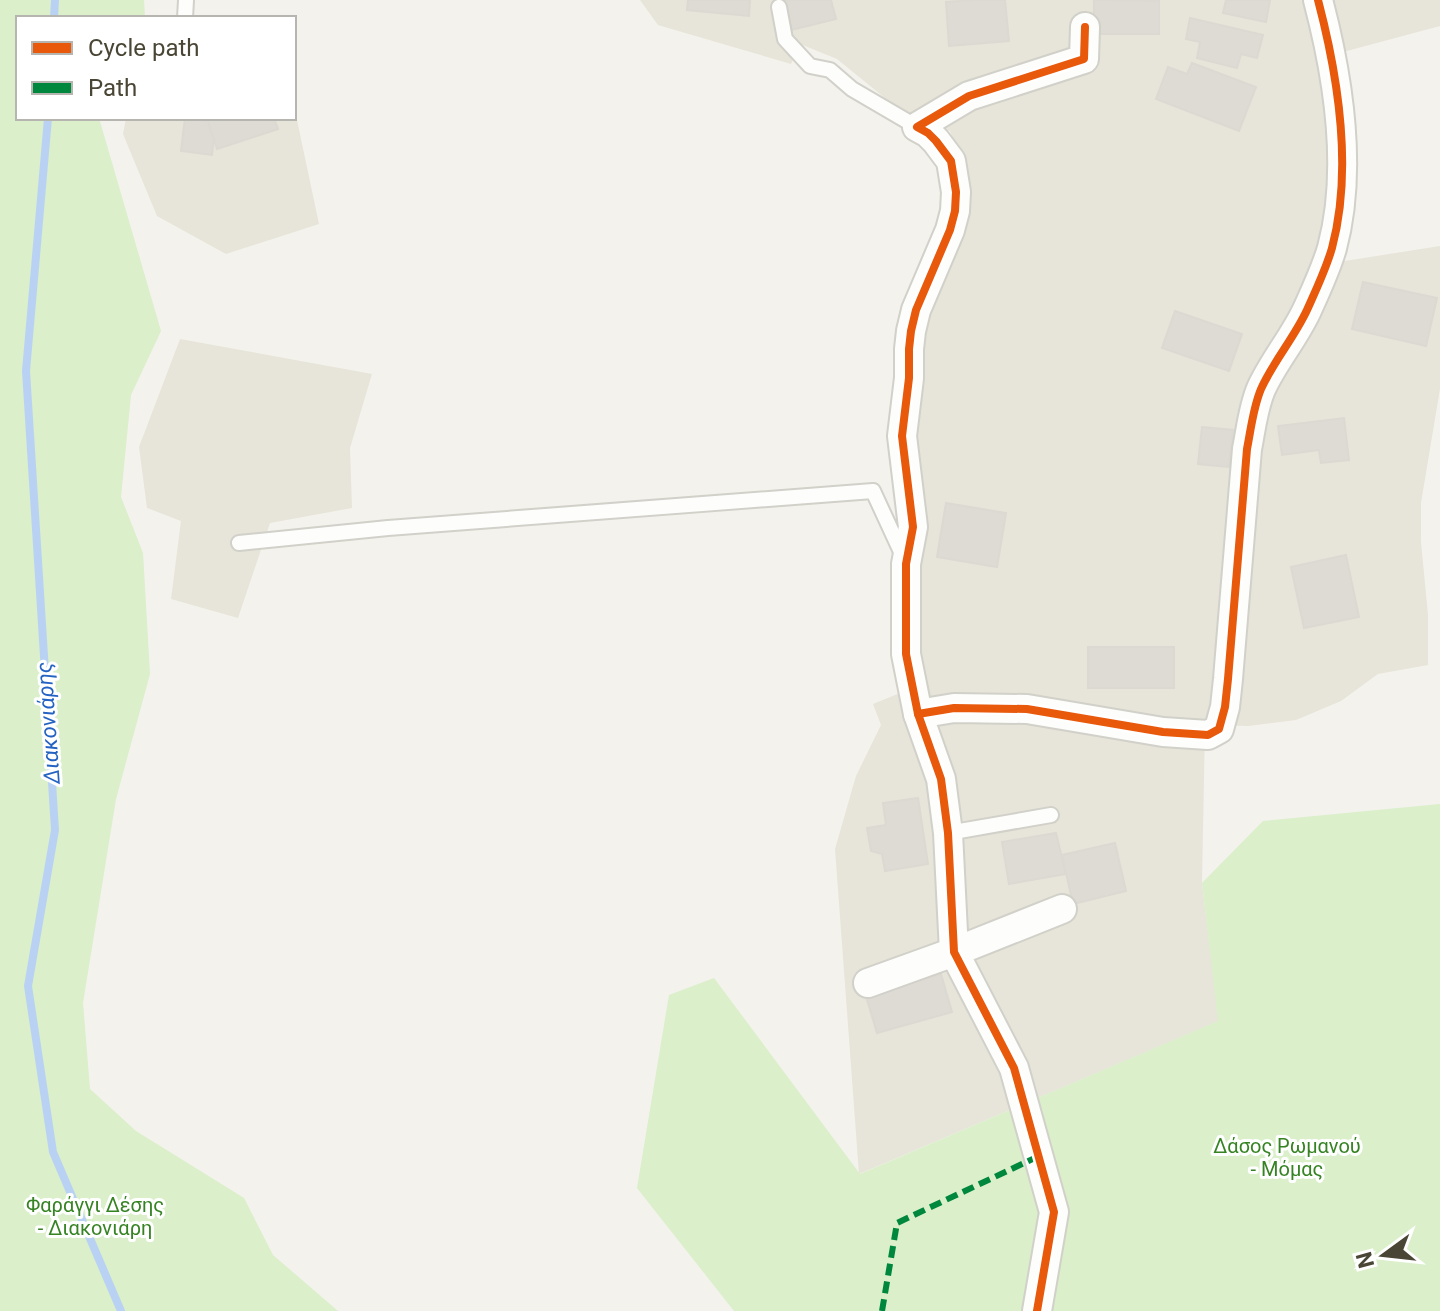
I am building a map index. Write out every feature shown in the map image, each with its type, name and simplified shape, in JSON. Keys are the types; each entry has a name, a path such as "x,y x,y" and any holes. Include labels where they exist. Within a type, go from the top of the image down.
{"street":[{"path":"918,714 954,708 1027,709 1163,732 1208,735 1219,729 1226,693 1247,449 1253,414 1260,390 1310,302 1332,249 1337,218 1341,151 1338,111 1333,69 1318,0"},
{"path":"917,127 969,96 1084,59 1085,27"},
{"path":"917,127 928,133 951,161 955,180 955,211 943,251 916,310 910,340 902,436 913,527 906,564 906,654 918,714 941,779 948,833 954,952 1014,1068 1054,1212 1037,1311"},
{"path":"868,983 1062,909"}],"lane":[{"path":"779,7 785,39 810,66 830,70 852,89 917,127"},
{"path":"239,543 388,528 873,491 906,564"},
{"path":"948,833 1051,815"}],"shaded area":[{"path":"640,0 1440,0 1440,26 1317,59 1326,110 1329,155 1323,230 1313,266 1440,246 1440,389 1421,503 1428,665 1378,674 1341,701 1296,720 1248,726 1205,725 1202,883 1219,1021 859,1174 835,849 856,776 881,725 873,704 922,684 917,660 915,382 960,158 950,131 896,107 837,59 800,44 791,64 658,25"},
{"path":"296,115 319,224 226,254 157,216 123,134 126,120 296,120"},
{"path":"180,339 372,374 350,448 352,508 270,523 238,618 171,599 181,521 147,508 139,447"}],"green space":[{"name":"Φαράγγι Δέσης - Διακονιάρη","path":"0,0 144,0 145,16 16,16 16,120 100,120 161,331 131,395 121,497 143,553 150,674 116,799 83,1003 90,1089 136,1131 244,1198 273,1255 338,1311 0,1311"},
{"name":"Δάσος Ρωμανού - Μόμας","path":"1440,804 1440,1311 734,1311 637,1188 669,995 714,978 860,1174 1218,1021 1202,883 1263,821"}],"building":[{"path":"688,0 750,0 749,16 687,10"},
{"path":"784,0 831,0 836,19 791,30"},
{"path":"1005,0 1009,41 949,46 946,2"},
{"path":"1094,0 1159,1 1159,34 1094,34"},
{"path":"1226,0 1270,0 1266,22 1223,13"},
{"path":"1190,18 1263,35 1257,58 1241,54 1237,68 1197,58 1200,42 1186,39"},
{"path":"1192,63 1256,87 1239,131 1156,99 1168,67 1187,74"},
{"path":"185,120 208,121 214,138 212,155 181,151"},
{"path":"208,120 275,120 278,129 217,149"},
{"path":"1363,282 1437,298 1426,346 1352,329"},
{"path":"1175,311 1242,334 1229,371 1162,348"},
{"path":"1344,418 1349,460 1321,463 1319,450 1282,455 1278,426"},
{"path":"1202,427 1233,430 1229,467 1198,464"},
{"path":"946,503 1006,513 997,567 937,557"},
{"path":"1346,555 1359,617 1304,628 1291,567"},
{"path":"1088,647 1174,647 1174,688 1088,688"},
{"path":"918,798 928,864 885,871 882,854 871,851 867,828 886,825 883,803"},
{"path":"1056,833 1066,874 1009,884 1002,842"},
{"path":"1115,843 1126,891 1073,904 1062,855"},
{"path":"941,974 952,1012 877,1033 866,996"}],"waterway":[{"name":"Διακονιάρης","path":"54,16 55,0"},
{"name":"Διακονιάρης","path":"48,120 26,371 55,830 28,986 53,1152 121,1311"}],"marked path":[{"path":"882,1311 897,1223 1039,1156"}],"cycle path":[{"path":"1037,1311 1054,1212 1014,1068 954,952 948,833 941,779 918,714 954,708 1027,709 1163,732 1208,735 1219,729 1225,707 1247,449 1254,411 1266,379 1302,320 1317,287 1332,248 1338,218 1342,155 1340,123 1332,60 1318,0"},
{"path":"918,714 906,654 906,564 913,527 902,436 911,331 916,310 950,230 956,192 951,161 936,141 917,127 969,96 1084,59 1085,27"}]}
